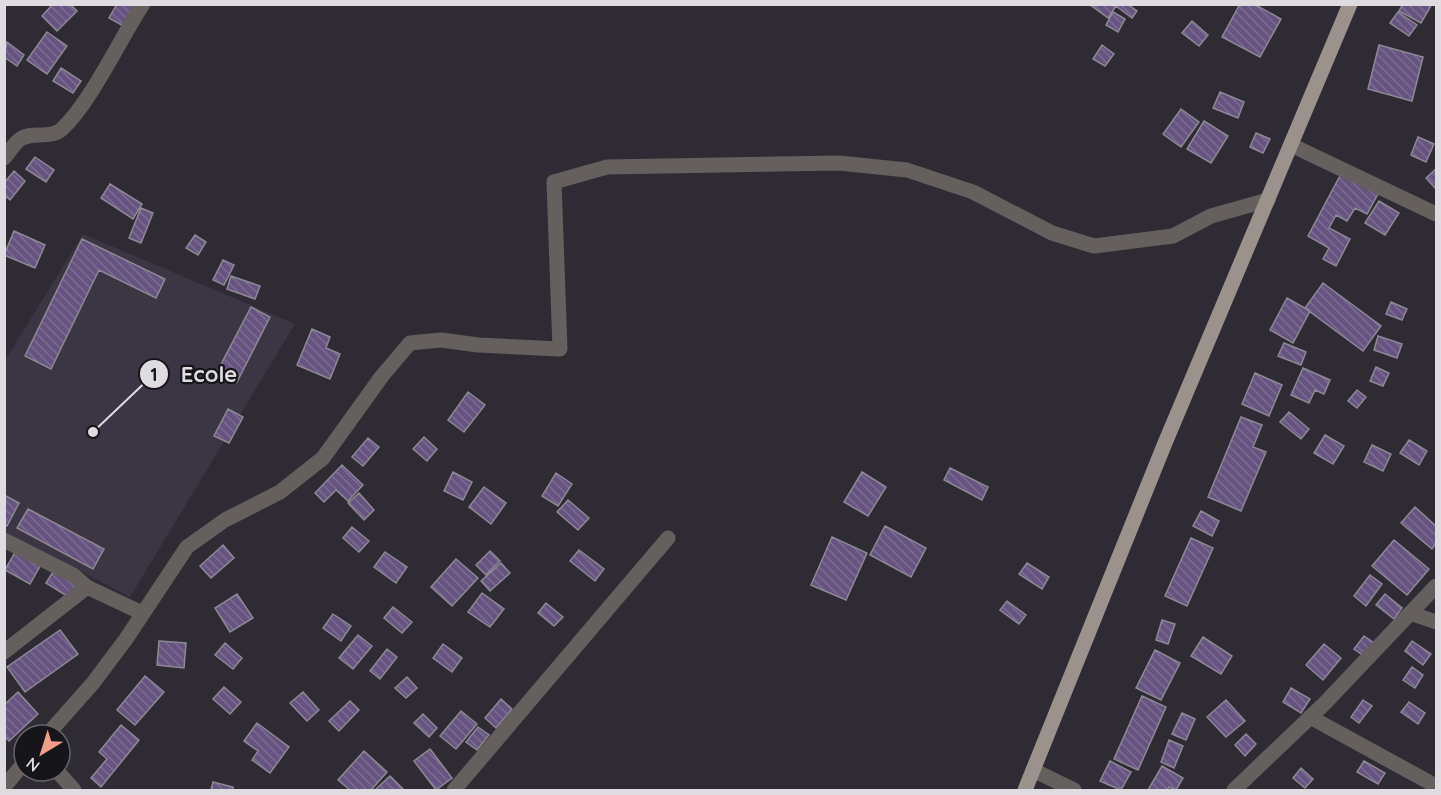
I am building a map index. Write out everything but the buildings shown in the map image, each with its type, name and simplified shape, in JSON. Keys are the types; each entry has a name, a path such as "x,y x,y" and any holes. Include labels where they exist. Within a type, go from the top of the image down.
{"main road":[{"path":"1025,790 1165,442 1350,4"}],"street":[{"path":"4,158 18,141 26,136 56,134 63,128 83,102 143,4"},
{"path":"1291,145 1437,214"},
{"path":"58,723 93,683 188,547 225,520 280,492 323,458 382,376 410,343 441,340 478,345 560,349 554,182 617,166 839,163 907,170 973,192 1052,233 1094,246 1173,236 1211,216 1268,200"},
{"path":"454,790 668,538"},
{"path":"4,540 74,575 87,587 142,613"},
{"path":"1234,790 1310,717 1437,586"},
{"path":"4,652 87,587"},
{"path":"1410,614 1437,622"},
{"path":"1310,717 1437,786"},
{"path":"1034,770 1074,790"}],"shaded area":[{"path":"83,234 295,324 130,597 5,532 4,362"}],"place":[{"name":"Ecole","path":"93,432"}]}
